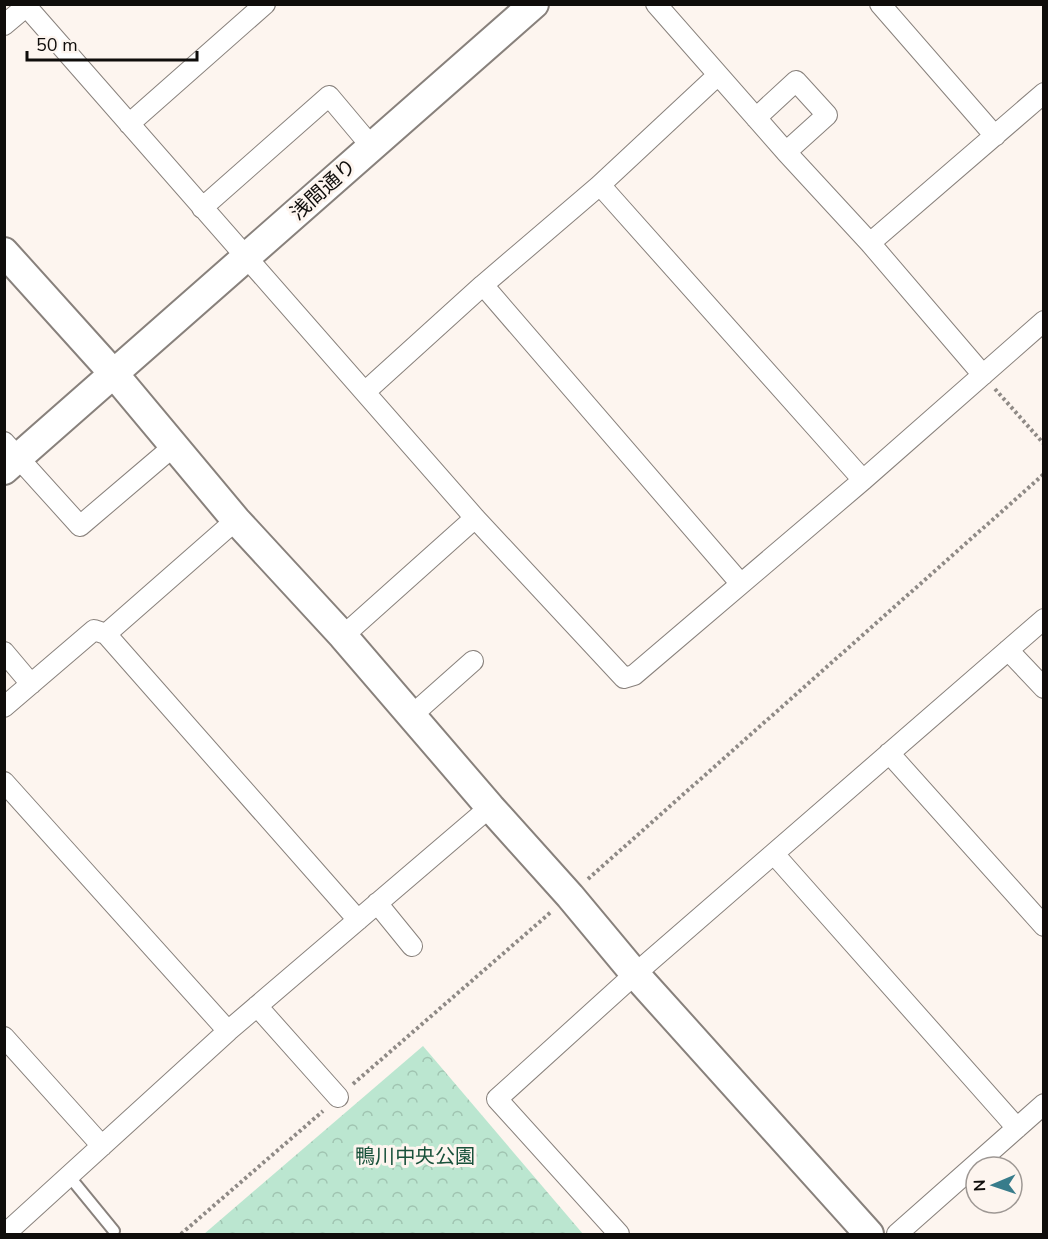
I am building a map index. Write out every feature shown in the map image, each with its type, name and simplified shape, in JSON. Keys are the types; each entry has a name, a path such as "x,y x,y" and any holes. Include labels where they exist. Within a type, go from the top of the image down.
{"street":[{"path":"129,124 265,4"},
{"name":"浅間通り","path":"9,456 114,374 534,4"},
{"path":"656,4 786,152 870,243 983,375"},
{"path":"880,4 995,136"},
{"path":"4,25 28,6 475,518 624,678 634,675 863,480 1044,321"},
{"path":"366,391 483,285 600,185 718,75"},
{"path":"756,118 796,81 827,115 786,152"},
{"path":"870,243 1044,93"},
{"path":"202,208 329,96 371,146"},
{"path":"600,185 863,480"},
{"path":"4,252 114,374 236,520 343,636 489,807 570,896 635,974 869,1234"},
{"path":"483,285 741,584"},
{"path":"9,456 80,526 174,446"},
{"path":"343,636 475,518"},
{"path":"106,634 236,520"},
{"path":"619,1234 497,1099 635,974 1044,619"},
{"path":"4,707 94,630 106,634 358,920"},
{"path":"1008,650 1044,688"},
{"path":"4,652 31,684"},
{"path":"411,716 473,661"},
{"path":"889,753 1044,926"},
{"path":"4,782 228,1031"},
{"path":"5,1234 228,1031 489,807"},
{"path":"774,854 1017,1128"},
{"path":"377,903 412,946"},
{"path":"257,1006 338,1097"},
{"path":"4,1037 102,1146"},
{"path":"897,1234 1044,1104"}],"lane":[{"path":"69,1176 114,1231"}],"path":[{"path":"983,375 1044,444"},
{"path":"181,1234 570,896 1044,474"}],"green space":[{"name":"鴨川中央公園","path":"423,1046 583,1234 204,1234"}]}
